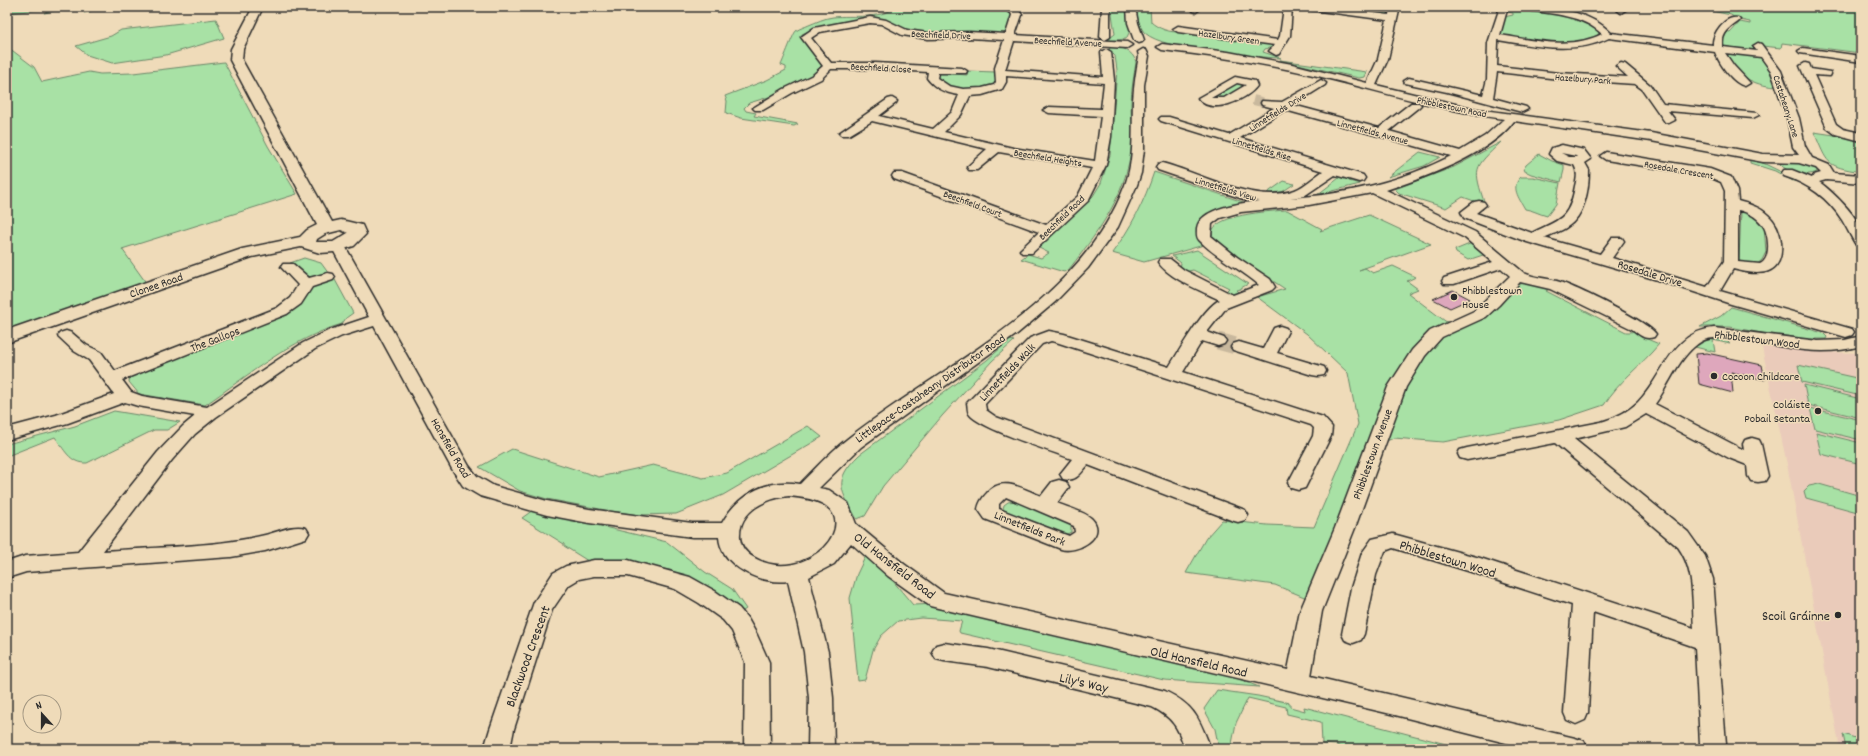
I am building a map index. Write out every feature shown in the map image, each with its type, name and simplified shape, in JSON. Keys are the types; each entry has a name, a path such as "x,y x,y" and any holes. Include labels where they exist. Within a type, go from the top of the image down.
{"main road":[{"path":"258,7 237,49 236,60 327,228"},
{"path":"348,226 358,231 355,237 338,246 317,248 308,245 307,241 314,233 327,228 348,226"},
{"name":"Clonee Road","path":"7,337 248,253 307,241"}],"street":[{"path":"934,70 932,78 935,82 948,89 966,92 984,92 998,87 1001,82 1000,68 1016,15 1015,11 1004,7"},
{"path":"1105,37 1106,7"},
{"name":"Littlepace-Castaheany Distributor Road","path":"806,490 852,444 977,358 1028,317 1069,280 1097,246 1124,200 1135,168 1139,144 1139,88 1144,56 1150,44 1133,23 1132,7"},
{"path":"1281,43 1285,36 1288,7"},
{"path":"1312,7 1392,18"},
{"path":"1370,86 1377,76 1387,49 1392,18 1395,11 1394,7"},
{"path":"1527,7 1584,20 1604,30 1608,35"},
{"path":"1487,100 1491,92 1494,69 1493,43 1506,12"},
{"path":"1734,20 1721,31 1718,36 1720,50 1730,69 1745,83"},
{"name":"Beechfield Drive","path":"828,66 825,58 806,37 818,30 861,22 878,21 898,30 913,34 1008,38"},
{"name":"Hazelbury Green","path":"1178,29 1281,43 1276,52 1266,50"},
{"path":"1495,37 1570,45 1595,41 1608,35 1765,55"},
{"name":"Beechfield Avenue","path":"1008,38 1127,45 1131,42 1150,44"},
{"name":"Phibblestown Road","path":"1150,44 1258,60 1370,86 1434,103 1511,118 1651,137 1744,155 1781,166 1819,173"},
{"name":"Castaheany Lane","path":"1758,46 1774,67 1780,80 1797,133 1799,147 1793,158"},
{"path":"1804,51 1861,59"},
{"name":"Beechfield Road","path":"1027,250 1083,198 1100,165 1105,137 1109,80 1106,52"},
{"path":"759,108 788,91 817,77 828,66"},
{"name":"Beechfield Close","path":"828,66 876,66 962,71"},
{"path":"1621,66 1645,87 1669,120"},
{"path":"1826,74 1806,68 1833,129 1861,137"},
{"name":"Hazelbury Park","path":"1494,69 1562,76 1638,81"},
{"path":"1001,73 1109,80"},
{"path":"1409,81 1443,88 1514,107 1546,112"},
{"name":"Linnetfields Drive","path":"1232,138 1321,83"},
{"path":"936,133 957,113 966,92"},
{"path":"1237,95 1253,100"},
{"path":"845,133 870,117 892,100"},
{"name":"Linnetfields Avenue","path":"1266,103 1284,106 1462,156"},
{"path":"1380,133 1415,105"},
{"path":"1660,107 1753,115"},
{"path":"1049,110 1106,113"},
{"name":"Beechfield Heights","path":"870,117 996,148 1053,159 1100,165"},
{"path":"1173,374 1212,314 1221,305 1231,300 1267,288 1267,284 1260,278 1232,260 1204,237 1204,226 1208,219 1239,208 1322,199 1372,188 1438,167 1462,156 1502,128 1511,118"},
{"name":"Linnetfields Rise","path":"1165,119 1232,138 1359,178"},
{"name":"Castaheany Lane","path":"1799,147 1804,152 1807,160 1819,173 1861,242"},
{"path":"973,166 996,148"},
{"name":"Rosedale Crescent","path":"1606,156 1715,174 1727,180 1731,191 1732,204 1730,264"},
{"path":"1781,166 1793,158 1819,173 1861,182"},
{"path":"1532,239 1539,234 1564,223 1573,215 1583,176 1583,170 1577,161"},
{"name":"Linnetfields View","path":"1162,167 1251,197 1264,198 1299,193 1333,170"},
{"name":"Beechfield Court","path":"898,176 1047,230"},
{"path":"1372,188 1470,235 1519,276 1528,280 1554,285 1638,326 1648,334"},
{"path":"1711,293 1730,264 1746,269 1759,270 1767,267 1772,262 1775,254 1774,232 1768,223 1756,212 1732,204"},
{"name":"Rosedale Drive","path":"1479,205 1468,212 1469,215 1532,239 1604,259 1856,337"},
{"path":"1604,259 1617,241"},
{"name":"Hansfield Road","path":"338,246 461,469 470,481 487,491 547,508 589,516 692,530 729,530"},
{"path":"1165,262 1179,273 1231,300"},
{"path":"1449,281 1503,263"},
{"path":"288,267 306,284 328,277"},
{"name":"Phibblestown Avenue","path":"1299,683 1301,660 1311,611 1345,528 1397,387 1418,352 1436,334 1480,314 1519,276"},
{"name":"The Gallops","path":"112,378 282,311 296,300 306,284"},
{"path":"84,560 165,456 189,430 210,413 309,346 336,333 378,319"},
{"path":"1268,356 1280,332"},
{"name":"Phibblestown Wood","path":"1467,454 1615,424 1634,415 1644,406 1680,353 1698,338 1709,333 1733,334 1810,346 1849,345 1856,337"},
{"path":"1199,335 1218,341"},
{"path":"66,336 80,348 95,356 125,396 138,401 210,413"},
{"name":"Linnetfields Walk","path":"1238,515 983,417 977,412 976,403 1036,341 1049,336 1058,338 1317,421 1323,427 1322,436 1298,482"},
{"path":"1239,347 1318,371"},
{"path":"7,434 62,419 125,396"},
{"path":"1644,406 1736,454 1756,461"},
{"path":"1558,436 1681,537 1688,545 1700,567 1713,744"},
{"path":"1044,506 1084,457"},
{"path":"789,489 806,490 823,494 836,503 844,514 846,527 844,539 837,550 812,567 796,572 778,573 760,570 746,564 735,554 729,543 729,530 734,518 743,506 757,497 772,491 789,489"},
{"name":"Old Hansfield Road","path":"846,527 896,570 938,600 1299,683 1575,749"},
{"path":"7,570 25,564 231,549 265,543 299,533"},
{"name":"Phibblestown Wood","path":"1353,634 1365,578 1373,552 1376,547 1387,541 1399,542 1473,564 1583,602 1706,641"},
{"name":"Blackwood Crescent","path":"497,749 502,729 542,608 561,579 574,572 594,568 628,568 682,583 707,597 731,614 749,641 757,662 757,749"},
{"path":"796,572 816,652 822,698 821,749"},
{"path":"1576,714 1583,602"},
{"name":"Lily's Way","path":"944,652 988,658 1157,698 1173,705 1182,714 1198,749"}],"shaded area":[{"path":"1761,343 1811,352 1861,353 1861,749 1840,749 1788,469"}],"green space":[{"path":"13,7 112,7 101,8 84,13 87,10 66,8 44,13 50,9 7,13 7,9"},
{"path":"896,7 994,7 1009,11 1013,15 1006,32 1001,34 936,35 909,32 886,21 811,30 802,34 802,38 823,64 812,75 769,97 749,103 744,108 746,111 756,113 754,116 798,124 794,126 741,118 726,113 727,101 725,96 767,80 786,70 786,67 781,65 796,31 821,20 882,14"},
{"path":"1111,7 1126,7 1130,31 1126,39 1106,41 1115,34"},
{"path":"1137,7 1150,7 1151,22 1165,30 1270,43 1273,47 1265,49 1263,52 1281,58 1189,49 1155,39 1145,33 1141,28"},
{"path":"1323,7 1390,7 1390,14 1386,15"},
{"path":"1507,7 1529,8 1569,16 1581,20 1599,32 1598,35 1590,40 1566,43 1552,43 1501,36 1500,34 1504,17 1513,15 1513,13 1507,12"},
{"path":"1692,7 1861,7 1861,53 1782,43 1781,48 1753,45 1755,50 1751,51 1723,47 1722,39 1726,32 1730,33 1740,22 1750,24 1750,22 1736,19 1731,15"},
{"path":"216,19 224,38 166,55 112,63 87,55 76,46 111,36 121,30"},
{"path":"1110,46 1126,50 1132,55 1136,62 1131,99 1132,141 1125,177 1119,193 1102,224 1070,268 1064,272 1021,259 1028,254 1041,258 1049,253 1037,247 1093,196 1101,183 1110,155 1117,70 1115,56 1109,50"},
{"path":"13,51 34,67 42,82 89,72 100,74 133,73 224,62 268,146 297,194 122,249 147,284 7,331 7,53"},
{"path":"1733,53 1762,57 1767,64 1776,87 1760,84 1740,74 1730,62 1726,54"},
{"path":"1280,60 1367,72 1365,77 1359,78"},
{"path":"968,71 995,72 997,81 995,86 979,89 965,89 951,87 937,79 937,75 941,73 967,75"},
{"path":"1236,83 1244,86 1221,99 1212,98"},
{"path":"1814,132 1861,139 1861,172 1840,168 1829,162 1822,151"},
{"path":"1501,142 1485,158 1478,169 1478,183 1485,205 1463,197 1446,208 1399,193 1395,189 1454,167"},
{"path":"1420,152 1440,157 1424,166 1388,177"},
{"path":"1539,154 1564,165 1561,182 1531,174 1523,170 1526,165"},
{"path":"1750,159 1763,163 1804,183 1793,181 1775,171 1750,163"},
{"path":"1794,161 1811,166 1817,170 1817,172 1803,174 1792,172 1780,164 1781,162"},
{"path":"1154,172 1252,205 1214,213 1201,242 1204,245 1144,262 1112,253 1136,214 1146,194"},
{"path":"1335,174 1349,179 1349,181 1360,184 1317,195 1339,178 1331,175"},
{"path":"1521,177 1533,177 1560,183 1556,204 1547,216 1525,209 1518,197 1516,189 1516,185"},
{"path":"1284,181 1294,184 1282,192 1267,193"},
{"path":"1287,210 1322,229 1320,231 1369,215 1431,244 1359,270 1365,268 1373,273 1393,266 1416,277 1407,281 1418,289 1408,293 1445,321 1459,327 1516,286 1523,283 1551,288 1546,291 1626,332 1636,330 1640,336 1659,344 1623,381 1604,405 1559,420 1443,442 1394,438 1376,445 1314,601 1275,585 1186,573 1206,538 1222,520 1267,525 1314,527 1358,424 1348,373 1307,334 1257,297 1285,289 1219,245 1212,235 1215,227 1223,221 1252,214"},
{"path":"1744,211 1754,215 1764,226 1766,252 1762,260 1756,265 1742,264 1739,259 1741,212"},
{"path":"1472,243 1488,258 1483,255 1468,260 1456,253 1455,250"},
{"path":"1197,250 1248,284 1241,289 1236,290 1240,294 1234,295 1224,293 1229,288 1193,270 1185,272 1180,268 1181,263 1172,256"},
{"path":"304,258 321,263 329,274 316,277 307,276 290,263"},
{"path":"334,278 353,313 346,318 342,324 305,339 288,348 205,405 139,394 129,382 130,376 272,320 310,288 318,283"},
{"path":"1731,307 1823,333 1827,337 1826,339 1793,339 1730,327 1700,327 1721,316"},
{"path":"1712,337 1726,340 1730,344 1713,340 1715,352 1695,347"},
{"path":"1010,340 1014,341 992,361 942,416 883,486 865,516 857,519 843,493 842,486 842,479 851,464 859,455 987,360"},
{"path":"1798,365 1861,379 1861,396 1802,382"},
{"path":"1804,385 1861,399 1861,418 1808,405"},
{"path":"1810,408 1861,420 1861,440 1815,429"},
{"path":"114,411 180,422 167,430 154,430 87,463 76,461 68,455 55,437 7,456 7,444 75,426"},
{"path":"808,426 822,437 723,495 676,514 638,515 547,499 520,491 479,467 512,449 599,477 653,465 703,478 727,473"},
{"path":"1816,432 1861,443 1861,464 1821,454"},
{"path":"1819,484 1861,496 1861,513 1806,498 1804,491 1809,486"},
{"path":"1016,501 1034,507 1071,524 1071,532 1065,535 1009,515 1003,509 1004,505 1008,502"},
{"path":"533,510 667,542 705,572 732,589 746,609 740,613 700,583 670,570 630,564 588,561 522,518"},
{"path":"868,551 913,605 939,604 1027,629 1229,675 1259,687 1164,680 960,633 959,631 962,621 922,618 898,621 881,636 873,650 865,680 858,681 850,598 857,574"},
{"path":"1217,690 1258,696 1290,703 1290,707 1305,711 1304,707 1465,749 1350,749 1348,747 1343,749 1337,745 1322,744 1321,722 1287,714 1286,707 1248,698 1236,723 1231,749 1219,749 1215,729 1204,709"},
{"path":"1843,734 1861,740 1861,749 1846,749"}],"building":[{"path":"1453,290 1470,299 1450,308 1433,299"},
{"name":"Cocoon Childcare","path":"1707,353 1762,365 1765,380 1731,372 1733,393 1699,384 1696,354"}],"tunnel":[{"path":"1253,100 1266,103"},
{"path":"1218,341 1239,347"}],"place":[{"name":"Phibblestown House","path":"1454,297"},
{"name":"Cocoon Childcare","path":"1714,376"},
{"name":"Coláiste Pobail Setanta","path":"1818,411"},
{"name":"Scoil Gráinne","path":"1838,615"}]}
